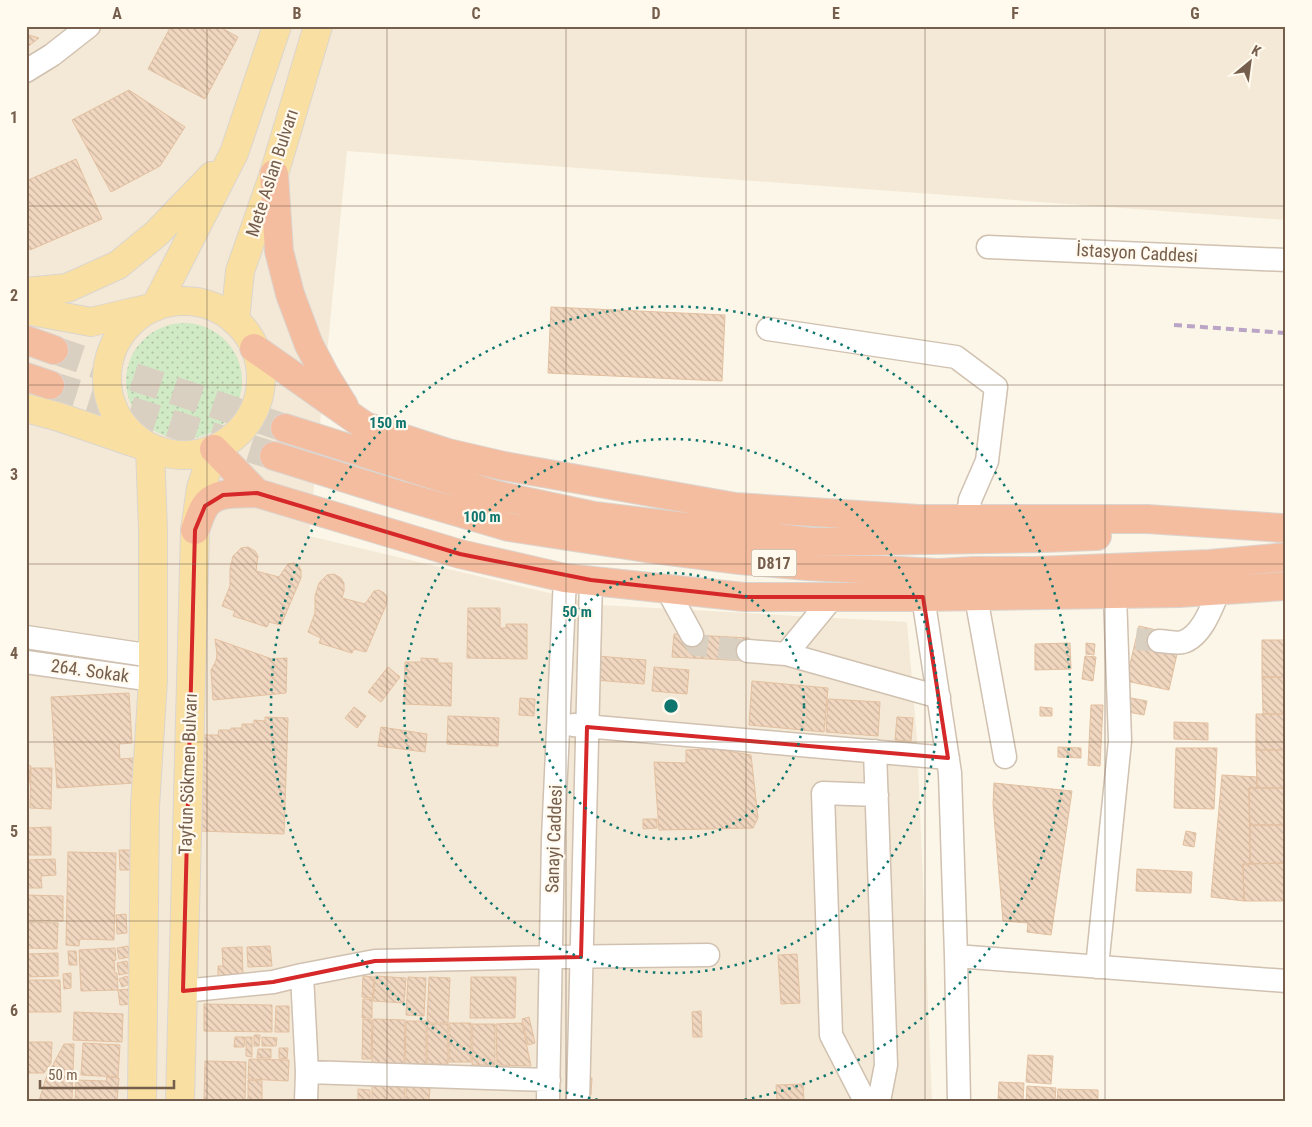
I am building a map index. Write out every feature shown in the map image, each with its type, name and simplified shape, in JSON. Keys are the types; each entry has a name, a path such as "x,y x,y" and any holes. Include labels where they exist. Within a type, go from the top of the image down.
{"highway":[{"path":"274,174 279,251 290,294 309,345 326,377 344,407 365,426"},
{"path":"26,340 54,350"},
{"path":"254,348 365,426 448,453 504,466 735,508 920,519 1147,519 1284,528"},
{"name":"D817","path":"285,428 496,495 594,516 811,542 1043,538 1284,528"},
{"path":"214,449 256,493"},
{"name":"D817","path":"274,456 509,527 740,560 807,566 938,573 1210,564 1286,557"},
{"path":"195,530 205,506 214,498 223,495 256,493 460,554 578,579 744,597 833,598 1179,593 1286,586"}],"main road":[{"path":"150,448 129,433 114,413 107,388 108,363 116,339 133,320 155,307 234,154 277,26"},
{"name":"Mete Aslan Bulvarı","path":"234,321 240,271 274,174 318,26"},
{"path":"26,292 67,288 118,264 158,234 234,154"},
{"path":"26,310 91,322 171,302 205,304 221,311 246,334 254,348 260,368 260,388 255,407 246,425 232,439 214,449 193,455 171,455 26,408"},
{"path":"142,1101 145,807 153,668 153,530 150,448"},
{"name":"Tayfun Sökmen Bulvarı","path":"180,1101 195,530 201,488 214,449"},
{"path":"143,988 183,991"}],"street":[{"path":"26,71 52,55 89,26"},
{"name":"İstasyon Caddesi","path":"988,246 1286,260"},
{"path":"768,329 956,357 996,387 987,461 970,500 968,518"},
{"name":"Sanayi Caddesi","path":"548,1090 553,839 559,724 578,579"},
{"name":"Sanayi Caddesi","path":"578,579 588,726 578,1101"},
{"path":"667,589 692,635"},
{"path":"1159,641 1183,642 1193,636 1205,622 1219,590"},
{"path":"1097,967 1120,741 1126,639 1115,594"},
{"path":"976,596 1005,757"},
{"path":"923,597 950,773 956,956 958,1101"},
{"path":"786,654 833,598"},
{"name":"264. Sokak","path":"26,637 153,668"},
{"path":"748,651 786,654 939,696"},
{"name":"264. Sokak","path":"26,662 153,668"},
{"path":"559,724 948,758"},
{"path":"876,751 886,1065 879,1101"},
{"path":"865,1101 831,1035 823,793 877,795"},
{"path":"183,991 273,982 375,961 708,955"},
{"path":"956,956 1286,981"},
{"path":"302,975 307,1072 306,1101"},
{"path":"307,1072 548,1090"}],"highlighted area":[{"path":"257,493 460,554 591,580 744,597 923,597 948,758 587,727 581,957 375,961 273,982 183,991 195,530 205,506 223,495"}],"shaded area":[{"path":"26,26 1286,26 1286,220 347,151 309,536 600,605 907,622 917,739 932,1101 26,1101"}],"green space":[{"path":"184,323 206,327 225,340 238,359 242,381 238,403 225,422 206,435 184,439 162,435 143,422 130,403 126,381 130,359 143,340 162,327"}],"building":[{"path":"171,26 218,26 238,37 205,99 148,69"},
{"path":"26,34 39,38 26,48"},
{"path":"129,90 185,127 160,166 111,192 72,120"},
{"path":"76,159 102,219 30,250 26,242 26,181"},
{"path":"551,307 725,315 722,381 548,373"},
{"path":"248,547 255,551 258,556 256,571 279,577 288,564 294,563 301,570 301,578 281,625 269,622 267,627 233,616 235,611 222,606 230,586 230,569 233,556 241,548"},
{"path":"334,574 341,578 344,583 342,598 365,604 374,591 379,590 387,597 386,605 366,652 354,649 352,653 319,643 321,638 308,632 315,613 315,596 319,583 327,575"},
{"path":"468,608 500,608 500,628 506,628 506,624 527,624 527,659 467,658"},
{"path":"1139,626 1161,631 1157,649 1177,654 1169,690 1126,681"},
{"path":"674,634 749,638 748,661 672,657"},
{"path":"215,639 272,659 287,658 286,693 213,700 211,670 216,661 217,654"},
{"path":"1262,640 1286,640 1286,677 1262,677"},
{"path":"1070,643 1071,669 1035,670 1035,644"},
{"path":"1086,643 1095,644 1094,655 1086,654"},
{"path":"597,656 646,660 644,684 595,680"},
{"path":"1085,656 1096,657 1093,681 1082,679"},
{"path":"421,658 438,659 438,663 452,663 451,706 404,704 405,662 421,662"},
{"path":"388,667 400,677 381,702 368,692"},
{"path":"654,667 689,670 687,694 652,691"},
{"path":"1262,677 1286,677 1286,714 1263,714"},
{"path":"752,681 828,688 824,732 749,725"},
{"path":"129,693 132,743 119,744 120,759 133,758 135,783 57,788 51,697"},
{"path":"520,698 535,699 534,716 519,715"},
{"path":"1131,698 1147,701 1144,715 1128,712"},
{"path":"828,699 880,702 878,736 826,732"},
{"path":"1091,705 1103,705 1100,766 1088,765"},
{"path":"354,707 366,716 357,728 345,718"},
{"path":"1040,707 1052,708 1052,716 1040,716"},
{"path":"1256,714 1286,714 1286,750 1256,750"},
{"path":"448,716 499,718 498,746 447,744"},
{"path":"265,717 288,718 284,834 200,831 203,735 218,735 219,730 242,728 242,724 254,724 254,720 265,721"},
{"path":"897,717 913,718 911,741 895,740"},
{"path":"1174,722 1208,723 1208,740 1174,739"},
{"path":"381,727 427,734 425,752 378,746"},
{"path":"1058,747 1081,748 1081,758 1058,757"},
{"path":"1176,748 1217,748 1214,809 1174,808"},
{"path":"715,749 751,755 758,818 753,828 659,830 654,762 686,763 686,750"},
{"path":"1256,750 1286,750 1286,788 1257,788"},
{"path":"26,765 31,766 26,807"},
{"path":"31,768 52,768 51,809 30,808"},
{"path":"1222,775 1257,777 1257,788 1249,788 1250,864 1243,864 1244,901 1211,897"},
{"path":"994,783 1072,791 1051,935 1027,932 1028,923 1003,921 993,804"},
{"path":"1249,788 1286,788 1286,825 1250,825"},
{"path":"643,819 657,819 657,828 643,829"},
{"path":"1250,825 1286,825 1286,863 1250,864"},
{"path":"51,827 51,855 26,855 26,828"},
{"path":"1186,831 1196,833 1194,847 1183,845"},
{"path":"119,850 132,850 133,870 120,870"},
{"path":"68,852 116,853 114,940 80,939 79,946 66,945"},
{"path":"55,859 56,875 41,876 42,888 26,888 26,860"},
{"path":"1286,863 1286,901 1244,901 1243,864"},
{"path":"1137,869 1192,872 1191,893 1136,891"},
{"path":"26,895 63,896 63,921 26,920"},
{"path":"126,914 127,933 117,934 116,915"},
{"path":"26,922 58,923 57,949 26,948"},
{"path":"128,946 130,957 119,959 117,948"},
{"path":"270,946 272,966 248,967 247,947"},
{"path":"242,947 243,975 218,976 218,966 223,966 222,948"},
{"path":"115,948 116,960 114,961 118,990 81,991 79,950"},
{"path":"68,951 76,951 77,965 69,965"},
{"path":"58,953 58,976 26,977 26,954"},
{"path":"797,954 800,1003 781,1004 778,955"},
{"path":"127,961 129,973 119,975 117,963"},
{"path":"71,973 71,988 64,989 63,974"},
{"path":"127,976 130,984 122,987 119,979"},
{"path":"363,976 374,977 373,998 362,997"},
{"path":"375,976 406,978 404,1003 373,1001"},
{"path":"408,977 426,978 424,1016 406,1015"},
{"path":"429,977 450,978 448,1023 427,1023"},
{"path":"471,977 516,977 515,1018 470,1018"},
{"path":"26,980 60,980 61,1012 26,1012"},
{"path":"129,989 130,1004 120,1005 118,990"},
{"path":"363,999 372,999 372,1018 362,1018"},
{"path":"204,1004 272,1005 272,1032 204,1031"},
{"path":"276,1006 289,1006 289,1032 275,1032"},
{"path":"701,1011 702,1037 693,1037 692,1012"},
{"path":"74,1012 123,1014 122,1042 73,1040"},
{"path":"529,1017 535,1043 528,1045 522,1019"},
{"path":"363,1019 372,1020 371,1059 362,1059"},
{"path":"373,1019 405,1020 404,1064 372,1062"},
{"path":"406,1021 426,1021 426,1064 405,1064"},
{"path":"449,1023 471,1023 471,1062 449,1062"},
{"path":"522,1023 531,1066 497,1065 496,1024"},
{"path":"427,1024 448,1024 448,1064 427,1064"},
{"path":"472,1024 495,1024 495,1065 472,1065"},
{"path":"254,1035 260,1035 259,1046 254,1046"},
{"path":"235,1037 245,1037 244,1047 234,1047"},
{"path":"246,1037 252,1037 252,1057 246,1056"},
{"path":"262,1037 277,1038 276,1046 262,1046"},
{"path":"26,1042 52,1042 51,1063 44,1073 26,1073"},
{"path":"83,1043 120,1045 118,1077 81,1075"},
{"path":"64,1044 74,1044 72,1101 39,1101 46,1078"},
{"path":"279,1048 288,1048 287,1059 279,1058"},
{"path":"258,1049 271,1049 271,1058 257,1058"},
{"path":"1028,1055 1053,1056 1051,1084 1026,1082"},
{"path":"249,1059 289,1060 288,1081 248,1079"},
{"path":"205,1061 246,1062 245,1101 204,1101"},
{"path":"107,1077 119,1078 117,1101 75,1101 76,1080 106,1081"},
{"path":"584,1078 592,1078 591,1095 583,1094"},
{"path":"248,1080 262,1081 262,1101 248,1101"},
{"path":"999,1082 1024,1083 1023,1101 998,1101"},
{"path":"803,1084 804,1101 777,1101 776,1085"},
{"path":"372,1086 405,1087 404,1101 372,1101"},
{"path":"406,1086 430,1087 429,1101 406,1101"},
{"path":"1027,1086 1056,1088 1055,1101 1026,1101"},
{"path":"358,1089 370,1090 370,1101 358,1101"},
{"path":"1058,1089 1098,1090 1098,1101 1057,1101"}],"tunnel":[{"path":"54,350 285,428"},
{"path":"50,385 274,456"},
{"path":"692,635 697,645 748,651"},
{"path":"1136,639 1159,641"}],"railway":[{"path":"1174,325 1286,333"}]}
